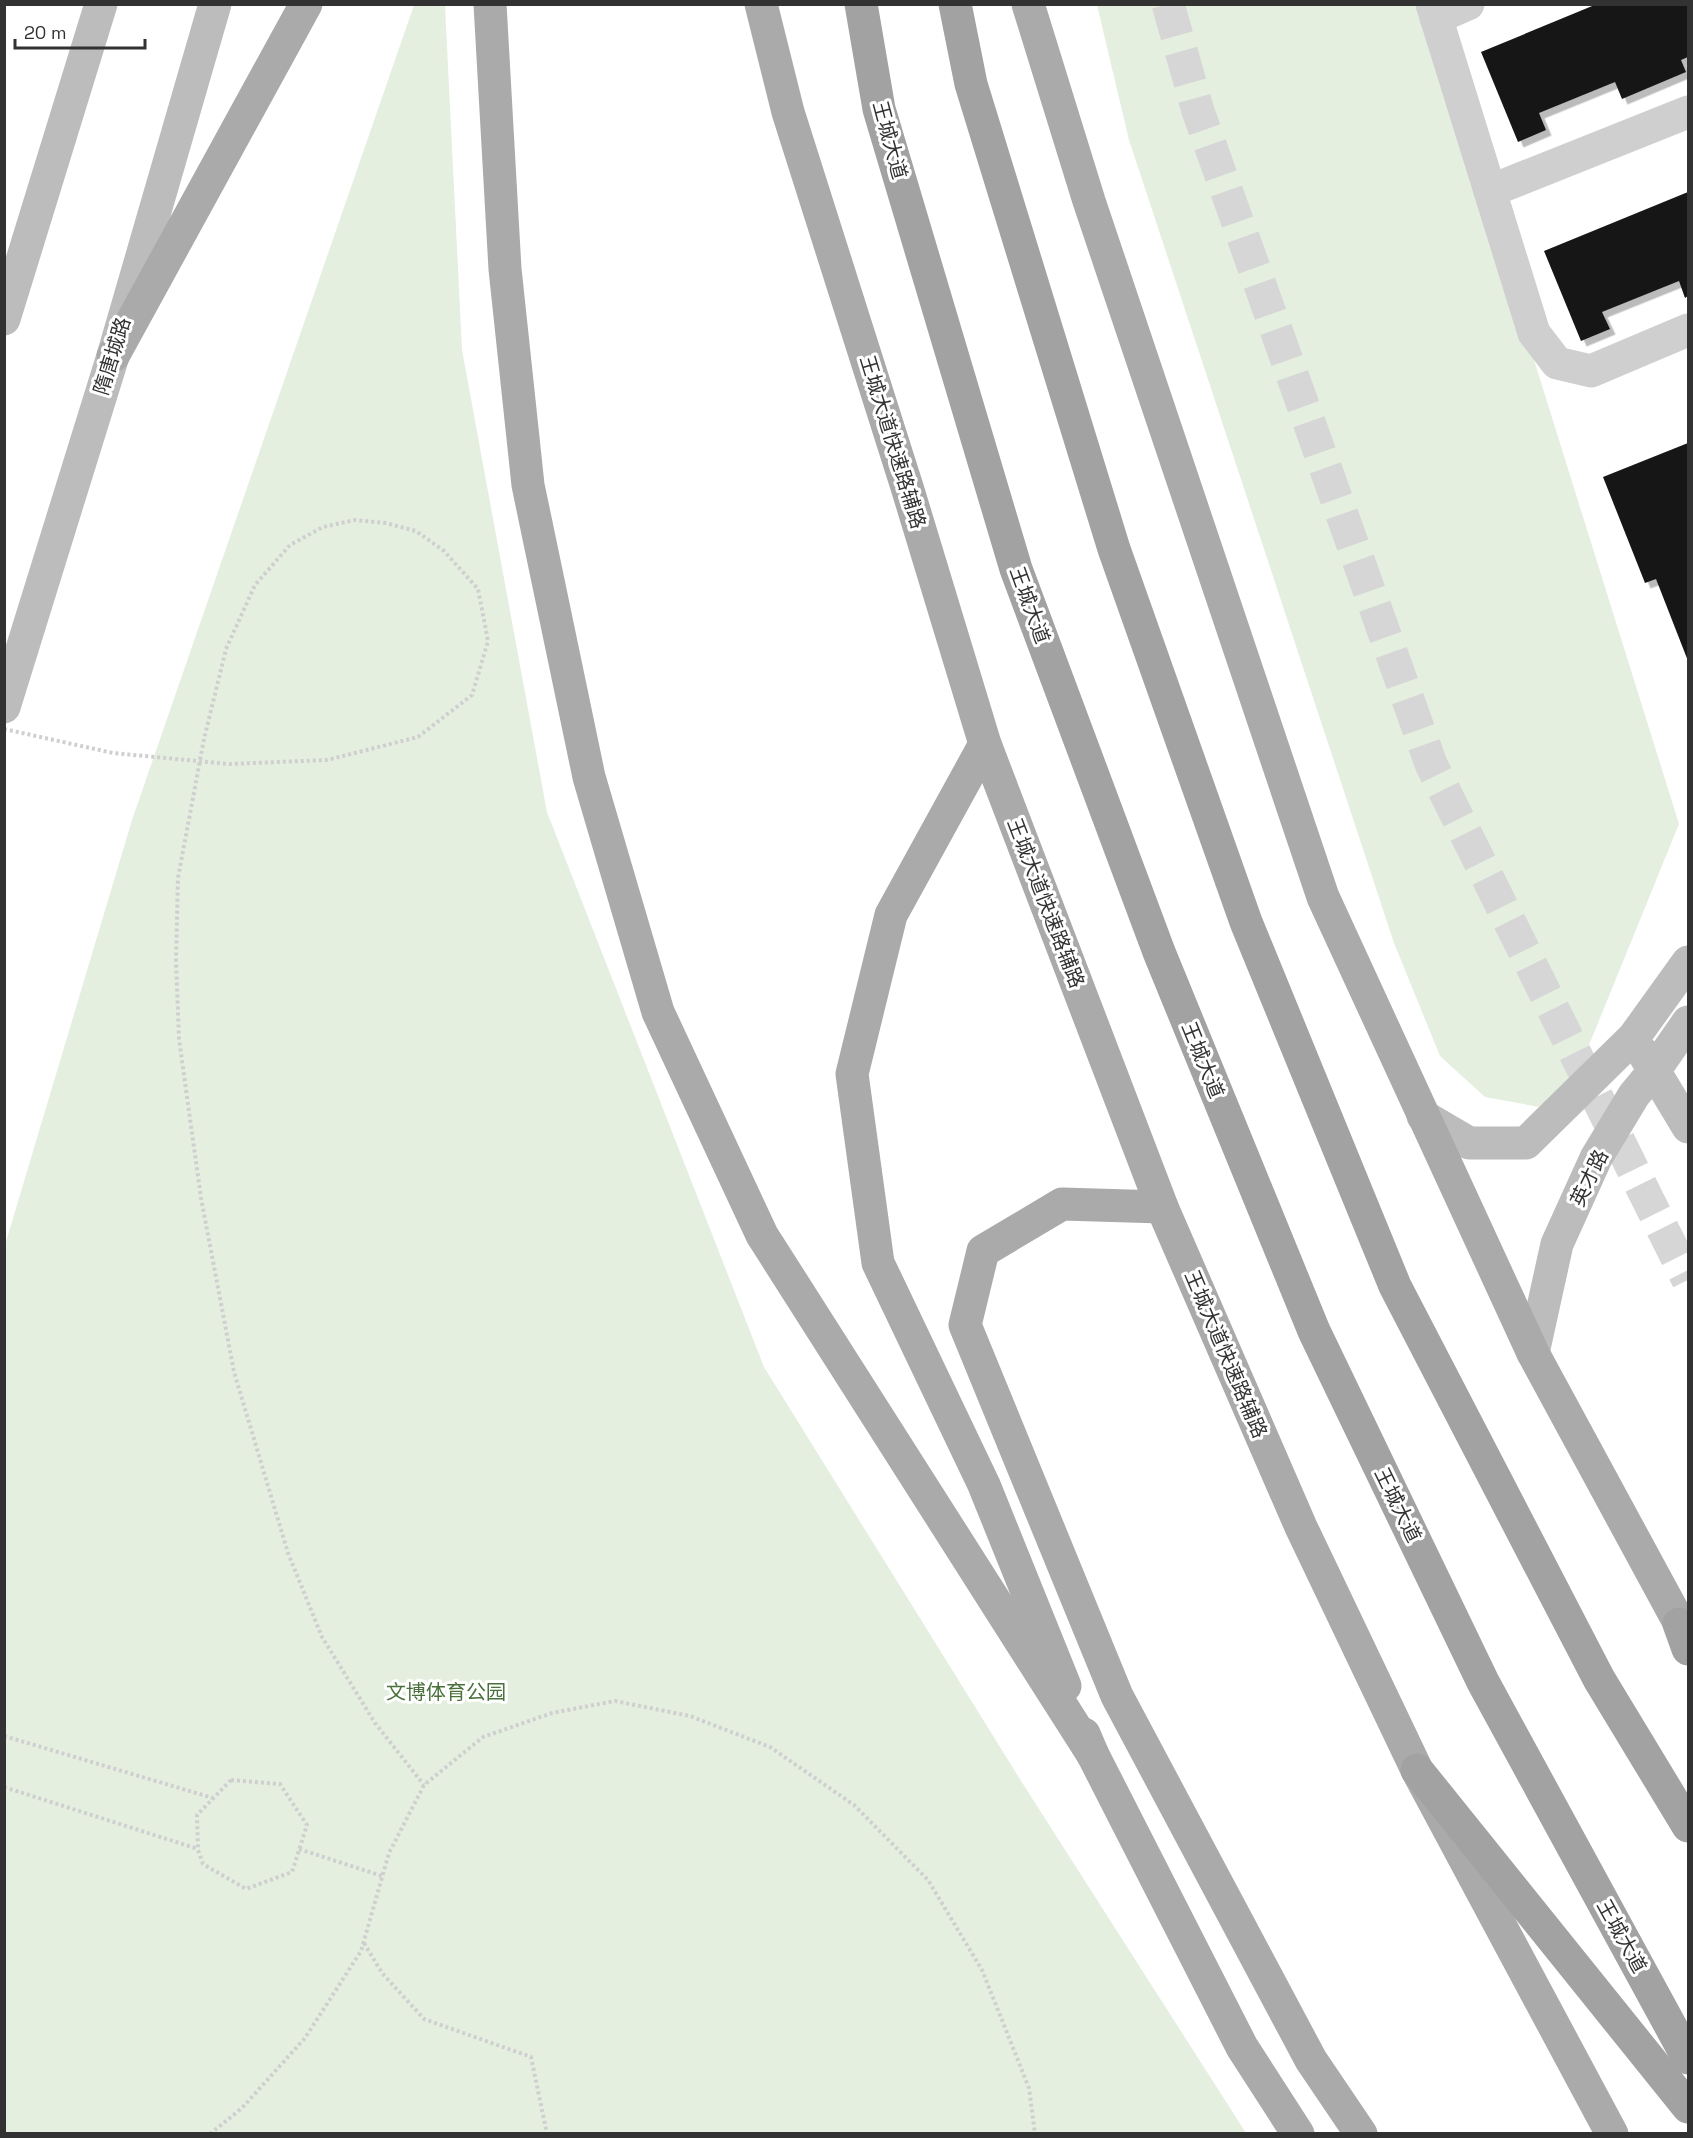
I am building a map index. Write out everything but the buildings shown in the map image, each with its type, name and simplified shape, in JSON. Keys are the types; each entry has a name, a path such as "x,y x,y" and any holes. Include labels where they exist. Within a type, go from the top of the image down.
{"highway":[{"name":"王城大道","path":"861,4 879,109 1016,569 1159,952 1324,1353 1483,1682 1689,2058"},
{"path":"954,4 971,84 1114,549 1246,922 1395,1286 1599,1679 1689,1826"},
{"path":"1417,1770 1689,2107"}],"main road":[{"path":"4,319 101,4"},
{"name":"隋唐城路","path":"4,707 113,356 215,4"},
{"path":"113,356 306,4"},
{"path":"490,4 505,269 528,485 589,777 658,1012 762,1236 1093,1755"},
{"name":"王城大道快速路辅路","path":"761,4 788,112 907,487 985,744 1162,1207 1301,1527 1417,1770"},
{"path":"1028,4 1089,201 1323,897 1533,1353 1685,1637"},
{"path":"985,744 891,915 852,1074 878,1263 984,1485 1093,1755 1242,2048 1298,2133"},
{"path":"1423,1116 1469,1143 1526,1143 1634,1037 1689,962"},
{"name":"英才路","path":"1533,1353 1557,1244 1596,1158 1634,1095 1689,1022"},
{"path":"1634,1037 1689,1126"},
{"path":"1162,1207 1062,1204 983,1251 965,1325 1117,1696 1311,2060 1361,2133"},
{"path":"1417,1770 1612,2133"}],"street":[{"path":"1468,4 1434,11 1534,333 1557,363 1591,370 1689,330"},
{"path":"1490,191 1689,112"}],"path":[{"path":"4,729 113,753 229,764 327,760 418,737 472,695 488,641 478,589 444,551 416,531 385,523 355,520 323,527 290,545 255,585 226,650 204,739 178,878 176,960 179,1040 201,1198 234,1372 288,1553 322,1637 375,1723 424,1785"},
{"path":"210,2133 242,2108 305,2038 361,1951 389,1853 424,1785 483,1737 552,1713 615,1701 690,1716 770,1747 854,1805 928,1880 982,1970 1029,2088 1035,2133"},
{"path":"4,1736 213,1798"},
{"path":"231,1780 280,1784 307,1825 299,1849 292,1872 246,1889 203,1864 198,1850 197,1815 231,1780"},
{"path":"4,1787 198,1850"},
{"path":"299,1849 382,1876"},
{"path":"364,1943 382,1973 424,2019 531,2057 548,2133"}],"green space":[{"name":"文博体育公园","path":"414,5 445,5 462,350 547,812 764,1367 1023,1784 1246,2133 5,2133 5,1245 132,820"},
{"path":"1097,5 1423,5 1679,824 1576,1077 1539,1107 1485,1097 1440,1056 1394,943 1129,140"}],"tunnel":[{"path":"1168,4 1198,111 1431,764 1688,1280"}]}
